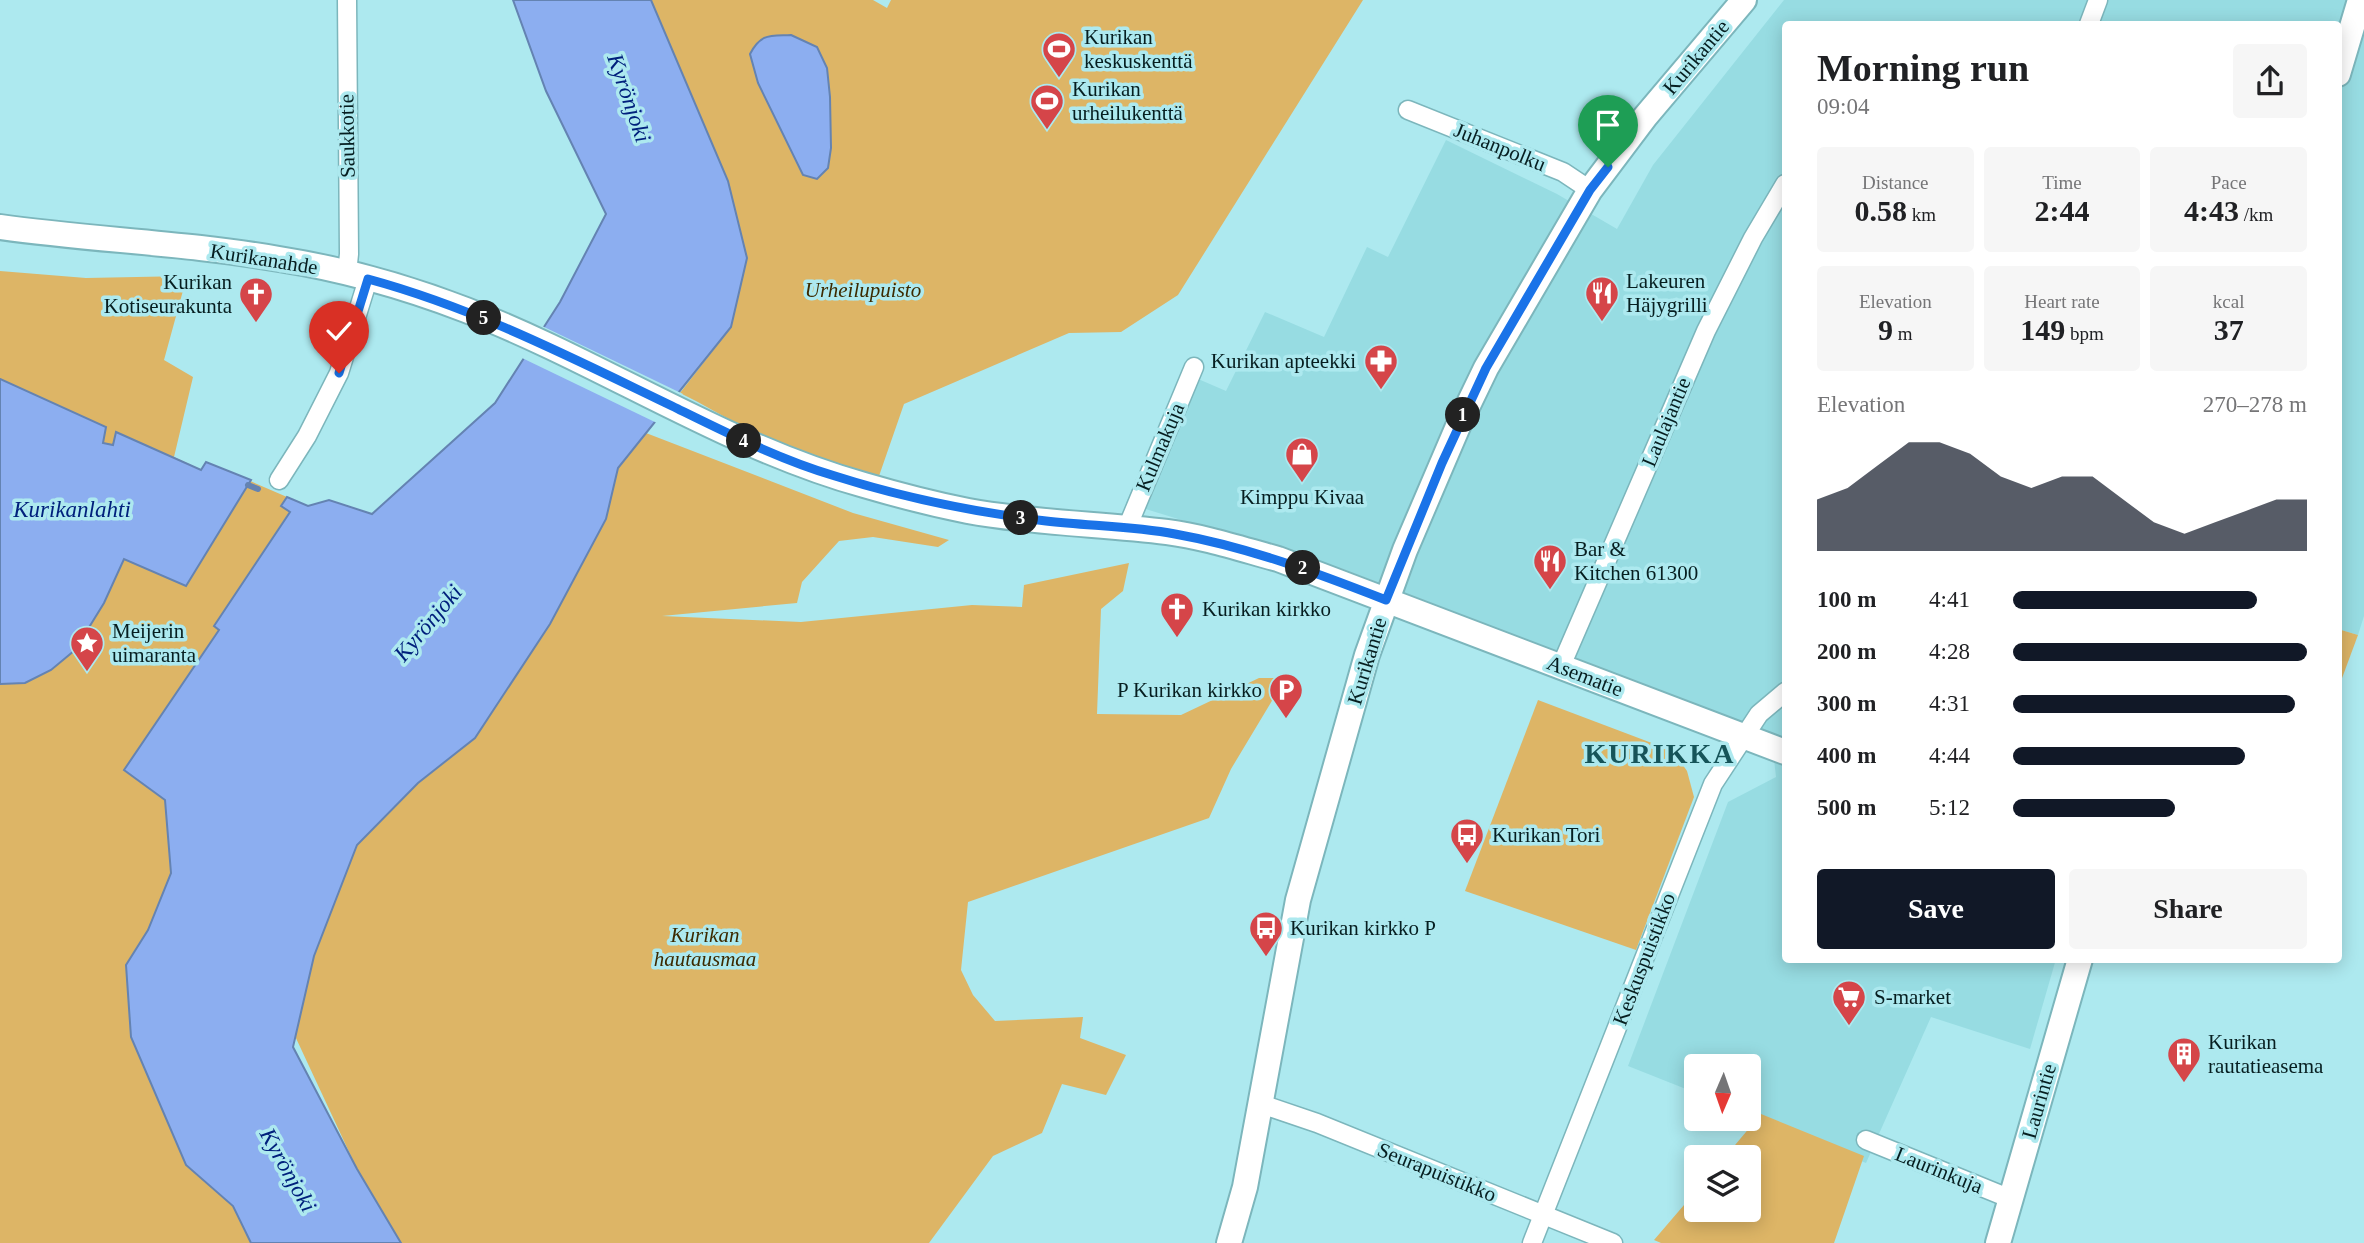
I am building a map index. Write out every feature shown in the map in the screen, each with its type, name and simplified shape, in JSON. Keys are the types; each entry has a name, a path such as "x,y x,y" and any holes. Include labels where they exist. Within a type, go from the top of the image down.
{"main road":[{"name":"Kurikantie","path":"1229,1243 1245,1187 1298,900 1367,655 1386,600 1442,463 1486,368 1590,190 1645,117 1744,0"},
{"path":"2342,61 2360,0"},
{"name":"Kurikanahde","path":"0,227 278,258 358,276 443,302 519,332 766,451 820,472 968,511 1127,528"},
{"name":"Asematie","path":"1127,528 1217,542 1278,559 1782,751"},
{"name":"Laurintie","path":"1998,1243 2079,963"}],"street":[{"name":"Saukkotie","path":"279,480 307,436 339,373 358,276 349,254 347,0"},
{"path":"2090,21 2098,0"},
{"name":"Juhanpolku","path":"1408,110 1563,172 1590,190"},
{"name":"Laulajantie","path":"1560,666 1706,331 1753,237 1782,189"},
{"name":"Kulmakuja","path":"1127,528 1194,367"},
{"name":"Keskuspuistikko","path":"1532,1243 1713,784 1759,714 1782,695"},
{"name":"Seurapuistikko","path":"1261,1104 1318,1123 1613,1243"},
{"name":"Laurinkuja","path":"1866,1140 2011,1199"}],"shaded area":[{"path":"1784,0 2364,0 2364,616 2358,635 2342,630 2342,21 1782,21 1782,963 2055,963 2030,1049 1931,1017 1866,1163 1761,1120 1761,1054 1684,1054 1684,1088 1628,1066 1728,802 1776,777 1771,733 1345,570 1126,503 1182,372 1226,391 1265,312 1324,337 1367,247 1388,257 1446,140 1557,194 1617,229 1653,165"}],"green space":[{"name":"Urheilupuisto","path":"651,0 873,0 887,8 891,0 1363,0 1178,295 1121,332 1069,333 904,404 879,476 779,444 680,393 731,327 728,181"},
{"path":"0,271 86,278 187,276 164,360 193,377 174,457 202,470 206,462 287,497 281,506 290,511 214,626 220,630 124,770 165,800 171,873 148,930 126,965 186,1165 233,1206 251,1243 0,1243"},
{"name":"Kurikan hautausmaa","path":"646,433 853,513 949,540 938,547 873,537 839,541 802,582 797,603 662,616 801,622 972,605 1022,607 1024,585 1129,563 1123,591 1101,609 1097,714 1181,715 1259,678 1281,678 1273,699 1231,769 1209,818 968,902 961,970 973,995 995,1021 1083,1017 1080,1038 1126,1055 1106,1095 1062,1084 1042,1133 993,1156 929,1243 401,1243 357,1169 295,1036 314,956 357,845 418,783 475,738 550,624 606,519 618,468"},
{"path":"2342,630 2358,635 2342,678"},
{"path":"1538,700 1673,751 1687,771 1694,797 1636,950 1465,891"},
{"path":"1761,1114 1864,1156 1834,1243 1661,1243 1654,1240 1684,1205 1684,1222 1761,1222 1761,1145 1735,1145 1747,1131 1761,1131"}],"water":[{"name":"Kyrönjoki","path":"513,0 651,0 728,181 747,258 731,327 618,468 606,519 550,624 475,738 418,783 357,845 314,956 293,1047 357,1169 401,1243 251,1243 233,1206 186,1165 131,1037 126,965 148,930 171,873 165,800 124,770 219,630 214,626 290,512 281,506 287,497 308,506 329,500 372,514 495,403 560,302 606,214 546,91"},
{"path":"791,35 817,47 827,68 831,148 828,168 817,179 803,175 758,83 750,54 762,39"},
{"name":"Kurikanlahti","path":"0,379 106,427 103,443 113,445 116,432 201,470 206,462 251,480 186,586 124,559 104,603 75,650 51,670 25,683 0,684"}],"pier":[{"path":"540,325 683,394 659,424 520,357"}],"waterway":[{"path":"248,485 258,489"}],"place":[{"name":"Kurikan keskuskenttä","path":"1059,79"},
{"name":"Kurikan urheilukenttä","path":"1047,131"},
{"name":"Lakeuren Häjygrilli","path":"1602,323"},
{"name":"Kurikan Kotiseurakunta","path":"256,324"},
{"name":"Kurikan apteekki","path":"1381,391"},
{"name":"Kimppu Kivaa","path":"1302,484"},
{"name":"Bar & Kitchen 61300","path":"1550,591"},
{"name":"Kurikan kirkko","path":"1177,639"},
{"name":"Meijerin uimaranta","path":"87,673"},
{"name":"P Kurikan kirkko","path":"1286,720"},
{"name":"Kurikan Tori","path":"1467,865"},
{"name":"Kurikan kirkko P","path":"1266,958"},
{"name":"S-market","path":"1849,1027"},
{"name":"Kurikan rautatieasema","path":"2184,1084"}],"district":[{"name":"KURIKKA","path":"1660,753"}],"route":[{"path":"339,373 368,279 403,288 519,332 766,451 820,472 968,511 1171,533 1217,542 1278,559 1386,600 1442,463 1486,368 1590,190 1608,167"}]}
